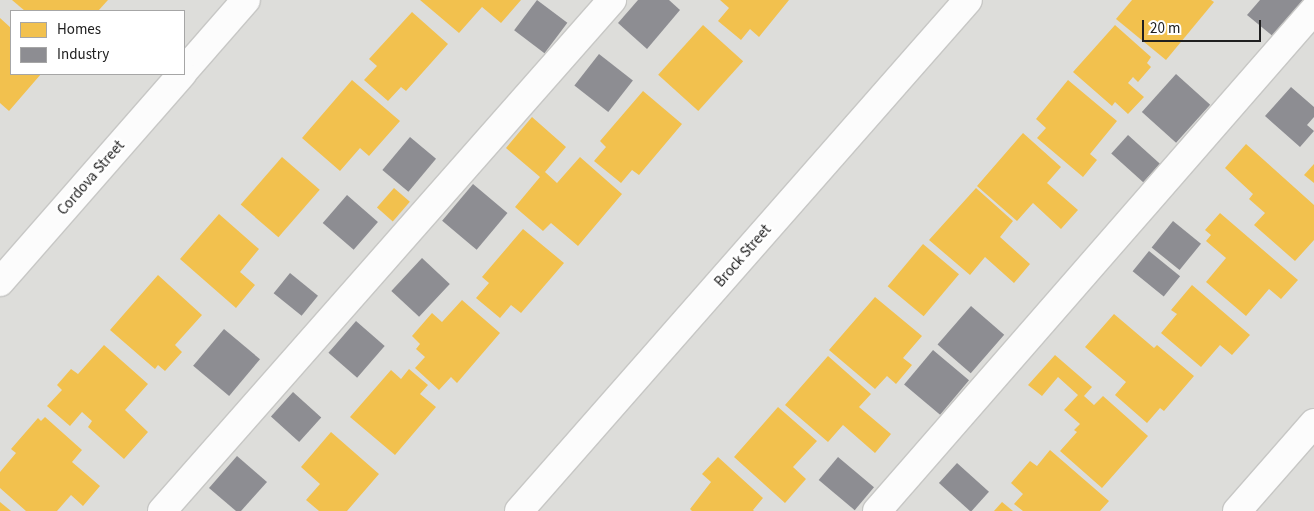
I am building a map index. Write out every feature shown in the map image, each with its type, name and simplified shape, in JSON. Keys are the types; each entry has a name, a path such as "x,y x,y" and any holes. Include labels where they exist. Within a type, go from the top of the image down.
{"street":[{"name":"Cordova Street","path":"185,70 246,0"},
{"path":"162,511 612,0"},
{"name":"Brock Street","path":"519,511 968,0"},
{"path":"877,511 1314,10"},
{"name":"Cordova Street","path":"0,282 180,75"},
{"path":"1237,511 1314,423"}],"shaded area":[{"path":"0,0 1314,0 1314,511 0,511"}],"building: Homes":[{"path":"12,0 108,0 99,10 24,10"},
{"path":"420,0 521,0 501,23 482,7 459,33"},
{"path":"720,0 789,0 759,37 750,29 741,40 718,21 729,8"},
{"path":"1132,0 1211,0 1214,2 1166,60 1116,19"},
{"path":"412,12 448,44 406,91 401,87 388,101 364,80 377,66 369,59"},
{"path":"0,18 10,27 10,75 40,75 9,111 0,103"},
{"path":"703,25 743,61 698,111 658,75"},
{"path":"1115,25 1151,57 1147,63 1151,67 1138,82 1133,77 1128,83 1144,97 1128,114 1115,102 1112,106 1073,72"},
{"path":"352,80 400,121 369,156 360,148 340,171 302,138"},
{"path":"1068,80 1117,121 1090,154 1097,160 1083,177 1037,138 1046,128 1036,119"},
{"path":"643,91 682,124 639,175 632,170 621,183 594,161 606,147 600,141"},
{"path":"532,117 566,147 545,172 557,183 580,157 622,194 578,246 551,223 543,231 515,207 540,177 506,148"},
{"path":"1023,133 1061,167 1047,183 1078,210 1061,229 1033,203 1017,221 977,186"},
{"path":"1246,144 1314,205 1314,240 1295,261 1254,225 1265,213 1249,199 1253,194 1225,168"},
{"path":"282,157 320,190 278,237 241,205"},
{"path":"1314,164 1314,183 1304,175"},
{"path":"394,188 410,202 393,221 377,208"},
{"path":"976,188 1013,221 1000,237 1030,264 1014,283 985,257 970,275 929,240"},
{"path":"1220,213 1298,280 1281,299 1269,289 1246,316 1206,282 1226,258 1206,241 1211,235 1205,230"},
{"path":"219,214 259,249 240,272 255,285 236,308 180,259"},
{"path":"523,229 564,263 521,313 511,305 500,318 476,298 489,283 482,277"},
{"path":"923,244 959,274 924,316 888,286"},
{"path":"158,275 202,315 175,345 182,352 165,371 158,365 155,369 110,330"},
{"path":"1192,285 1250,335 1232,355 1220,345 1201,367 1161,333 1177,314 1171,310"},
{"path":"875,297 922,336 903,358 912,365 896,384 887,376 875,389 829,350"},
{"path":"462,300 500,333 457,383 451,377 439,390 415,368 425,357 416,349 420,344 412,336 432,313 442,322"},
{"path":"1114,314 1154,348 1157,345 1194,376 1164,411 1160,408 1147,423 1115,395 1126,382 1085,347"},
{"path":"104,345 148,384 125,410 148,432 124,459 88,427 92,421 82,412 70,426 47,406 62,390 57,385 71,369 78,374"},
{"path":"1055,355 1092,387 1084,396 1094,405 1103,396 1148,436 1102,488 1060,451 1077,432 1074,430 1080,424 1064,410 1078,395 1058,377 1042,396 1028,385"},
{"path":"828,356 871,394 859,407 891,434 875,453 843,425 828,442 785,405"},
{"path":"409,369 428,385 420,394 436,407 395,455 350,417 391,370 401,379"},
{"path":"778,407 817,441 793,467 806,479 785,503 734,457"},
{"path":"45,417 82,450 72,462 100,486 83,506 71,495 57,511 26,511 0,488 0,472 16,453 11,449 38,418 41,421"},
{"path":"331,432 379,474 347,511 319,511 306,500 320,484 301,467"},
{"path":"1050,450 1109,501 1100,511 1023,511 1014,504 1023,494 1011,483 1030,461 1037,466"},
{"path":"718,457 763,498 754,511 692,511 690,509 711,482 702,474"},
{"path":"0,502 11,511 0,511"},
{"path":"1002,502 1013,511 994,511"}],"building: Industry":[{"path":"537,0 567,23 544,53 514,30"},
{"path":"638,0 669,0 680,10 647,49 618,23"},
{"path":"1260,0 1305,0 1275,38 1247,15"},
{"path":"599,54 633,80 608,112 574,86"},
{"path":"1176,74 1210,105 1176,143 1142,112"},
{"path":"1291,87 1314,107 1314,117 1307,125 1314,131 1300,147 1265,116"},
{"path":"1128,135 1160,164 1143,182 1111,154"},
{"path":"410,137 436,159 408,192 382,170"},
{"path":"473,184 507,213 477,250 442,221"},
{"path":"347,195 378,222 354,250 323,223"},
{"path":"1173,221 1201,244 1180,270 1152,247"},
{"path":"1149,251 1180,276 1164,296 1133,271"},
{"path":"422,258 450,284 419,317 391,291"},
{"path":"290,273 318,296 302,316 274,293"},
{"path":"971,306 1004,335 971,373 938,344"},
{"path":"356,321 385,346 357,378 328,353"},
{"path":"224,329 260,359 229,396 193,366"},
{"path":"933,350 969,380 940,415 904,384"},
{"path":"293,392 321,417 299,442 271,417"},
{"path":"237,456 267,482 241,511 236,511 209,488"},
{"path":"838,457 874,487 855,510 819,480"},
{"path":"957,463 989,492 970,511 939,483"}]}
